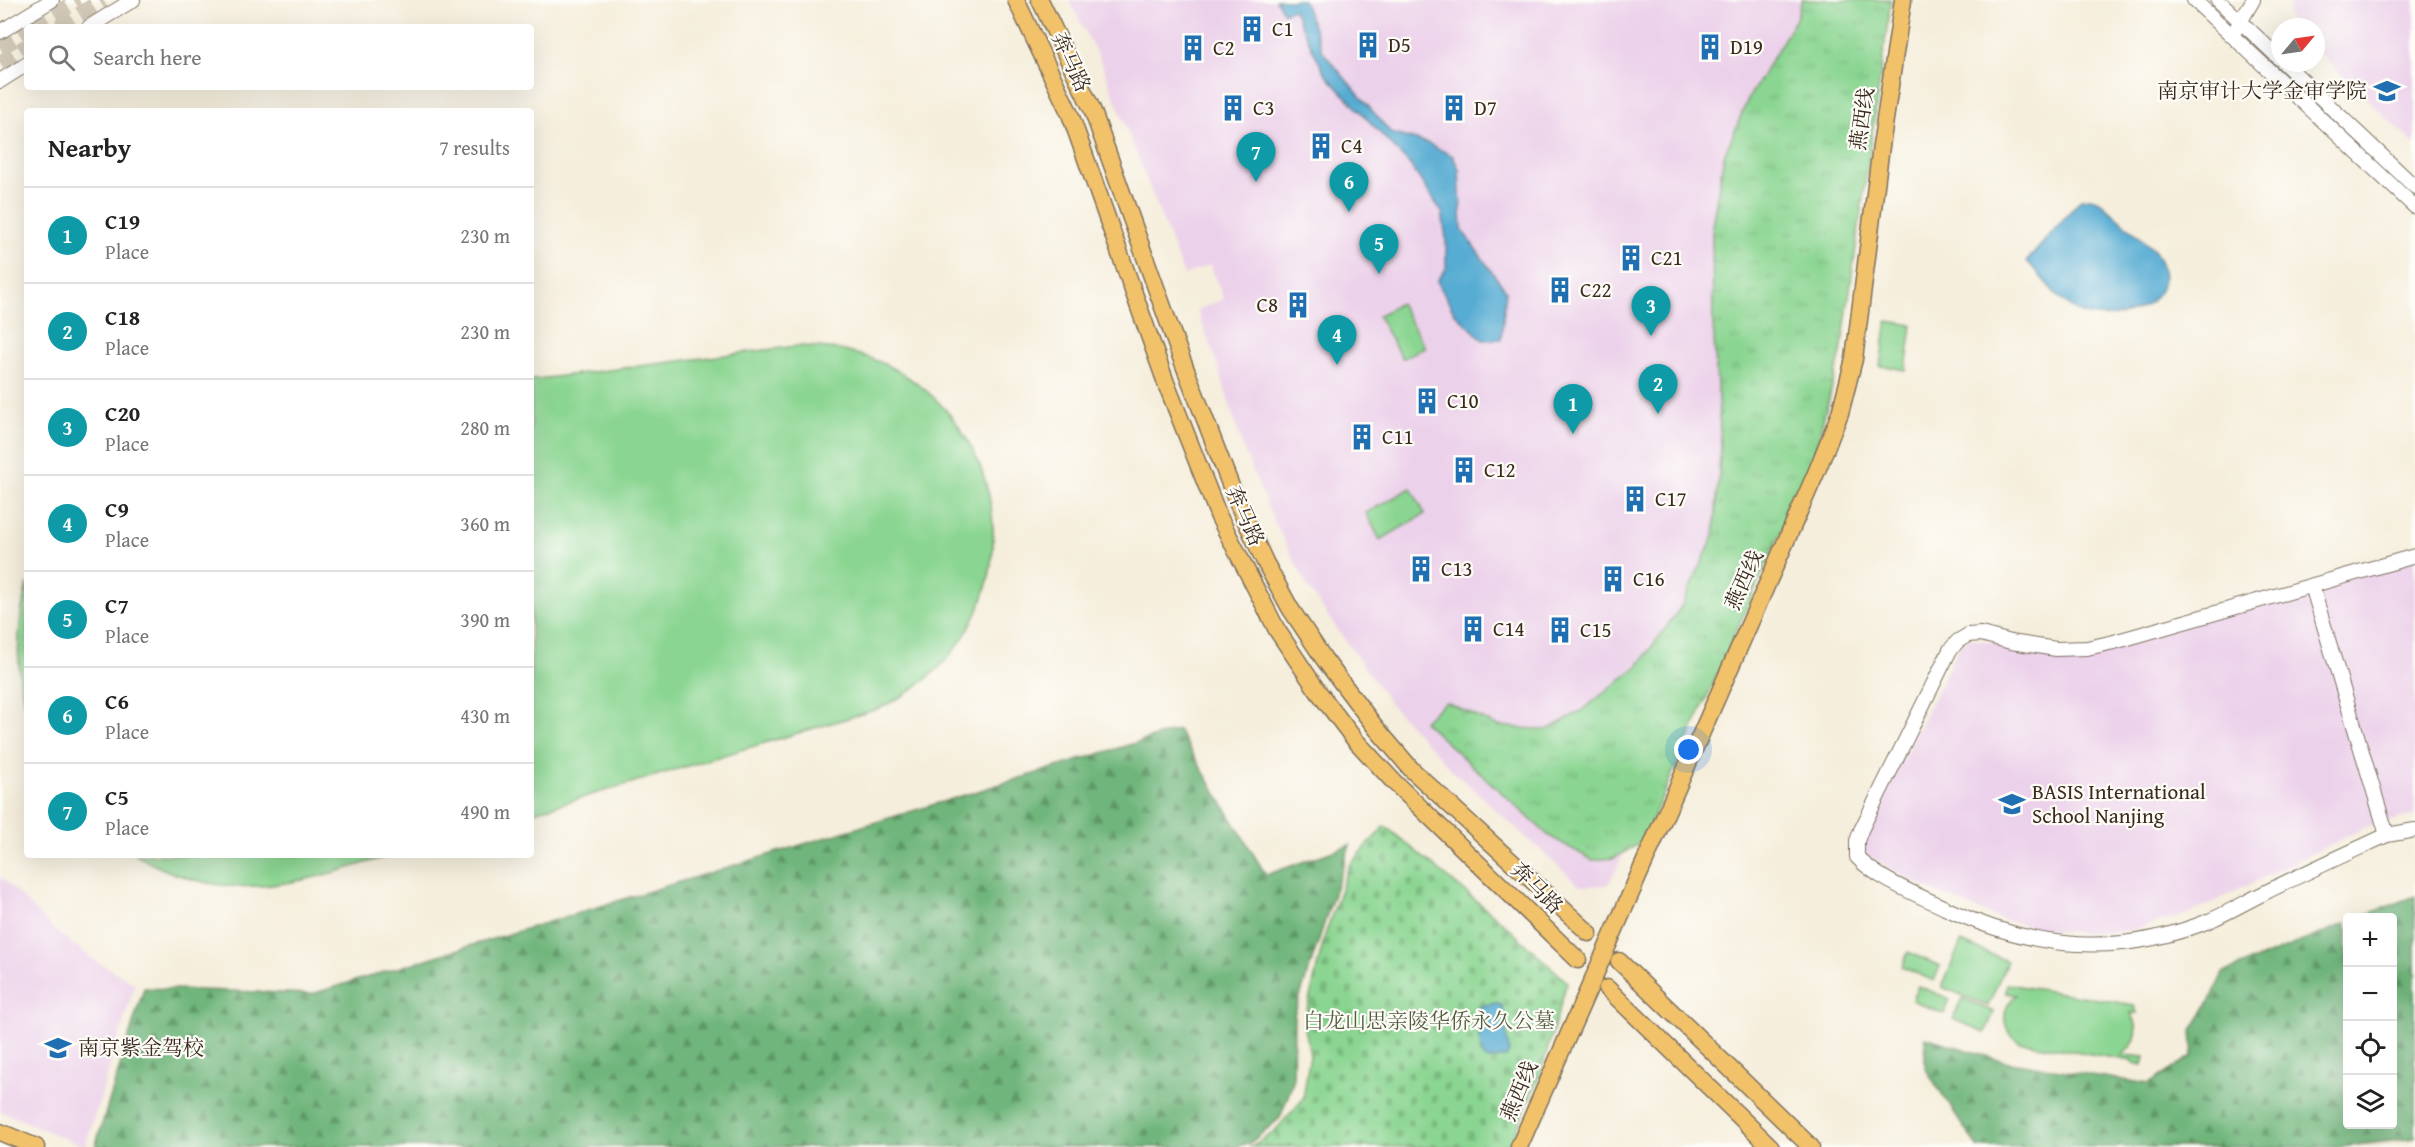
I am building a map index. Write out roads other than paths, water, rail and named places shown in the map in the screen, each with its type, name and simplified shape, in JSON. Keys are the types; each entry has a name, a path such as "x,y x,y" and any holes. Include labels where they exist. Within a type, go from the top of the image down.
{"main road":[{"name":"奔马路","path":"1016,0 1070,114 1166,383 1215,507 1249,579 1277,630 1317,690 1355,740 1394,782 1578,960"},
{"name":"奔马路","path":"1040,0 1092,109 1179,352 1237,502 1290,608 1363,711 1412,770 1589,933"},
{"name":"燕西线","path":"1519,1147 1816,473 1840,413 1849,382 1857,338 1881,146 1904,0"},
{"path":"1619,961 1811,1147"},
{"path":"1607,988 1771,1147"},
{"path":"0,1132 36,1147"}],"street":[{"path":"0,32 52,0"},
{"path":"94,24 133,0"},
{"path":"2194,0 2415,207"},
{"path":"2218,0 2271,50"},
{"path":"2232,35 2253,0"},
{"path":"0,81 24,66"},
{"path":"2293,72 2415,188"},
{"path":"2415,556 2171,627 2087,648 2056,649 2011,642 1981,634 1968,635 1950,650 1861,830 1857,841 1857,857 1867,868 1992,927 2057,944 2092,946 2134,943 2171,934 2211,920 2387,835 2415,830"},
{"path":"2312,586 2387,835"}],"water":[{"path":"1276,0 1303,0 1323,52 1391,133 1427,143 1453,156 1459,170 1462,230 1506,291 1501,339 1483,340 1454,312 1437,281 1446,269 1446,239 1442,212 1410,165 1325,74 1293,9 1284,13"},
{"path":"2091,198 2099,201 2154,250 2163,268 2163,284 2156,296 2144,306 2128,313 2093,316 2077,311 2058,296 2027,261 2081,199"},
{"path":"1496,1003 1503,1008 1509,1052 1506,1057 1487,1060 1482,1054 1475,1013 1480,1006"}],"tunnel":[{"path":"39,24 79,0"},
{"path":"64,24 103,0"},
{"path":"0,48 24,33"},
{"path":"0,63 24,48"}],"place":[{"name":"C1","path":"1252,29"},
{"name":"D5","path":"1368,45"},
{"name":"D19","path":"1710,47"},
{"name":"C2","path":"1193,48"},
{"name":"南京审计大学金审学院","path":"2387,91"},
{"name":"C3","path":"1233,108"},
{"name":"D7","path":"1454,108"},
{"name":"C4","path":"1321,146"},
{"name":"C5","path":"1256,182"},
{"name":"C6","path":"1349,212"},
{"name":"C21","path":"1631,258"},
{"name":"C7","path":"1379,274"},
{"name":"C22","path":"1560,290"},
{"name":"C8","path":"1298,305"},
{"name":"C20","path":"1651,336"},
{"name":"C9","path":"1337,365"},
{"name":"C10","path":"1427,401"},
{"name":"C18","path":"1658,414"},
{"name":"C19","path":"1573,434"},
{"name":"C11","path":"1362,437"},
{"name":"C12","path":"1464,470"},
{"name":"C17","path":"1635,499"},
{"name":"C13","path":"1421,569"},
{"name":"C16","path":"1613,579"},
{"name":"C14","path":"1473,629"},
{"name":"C15","path":"1560,630"},
{"name":"BASIS International School Nanjing","path":"2012,804"},
{"name":"南京紫金驾校","path":"58,1048"}],"park label":[{"name":"白龙山思亲陵华侨永久公墓","path":"1429,1021"}]}
